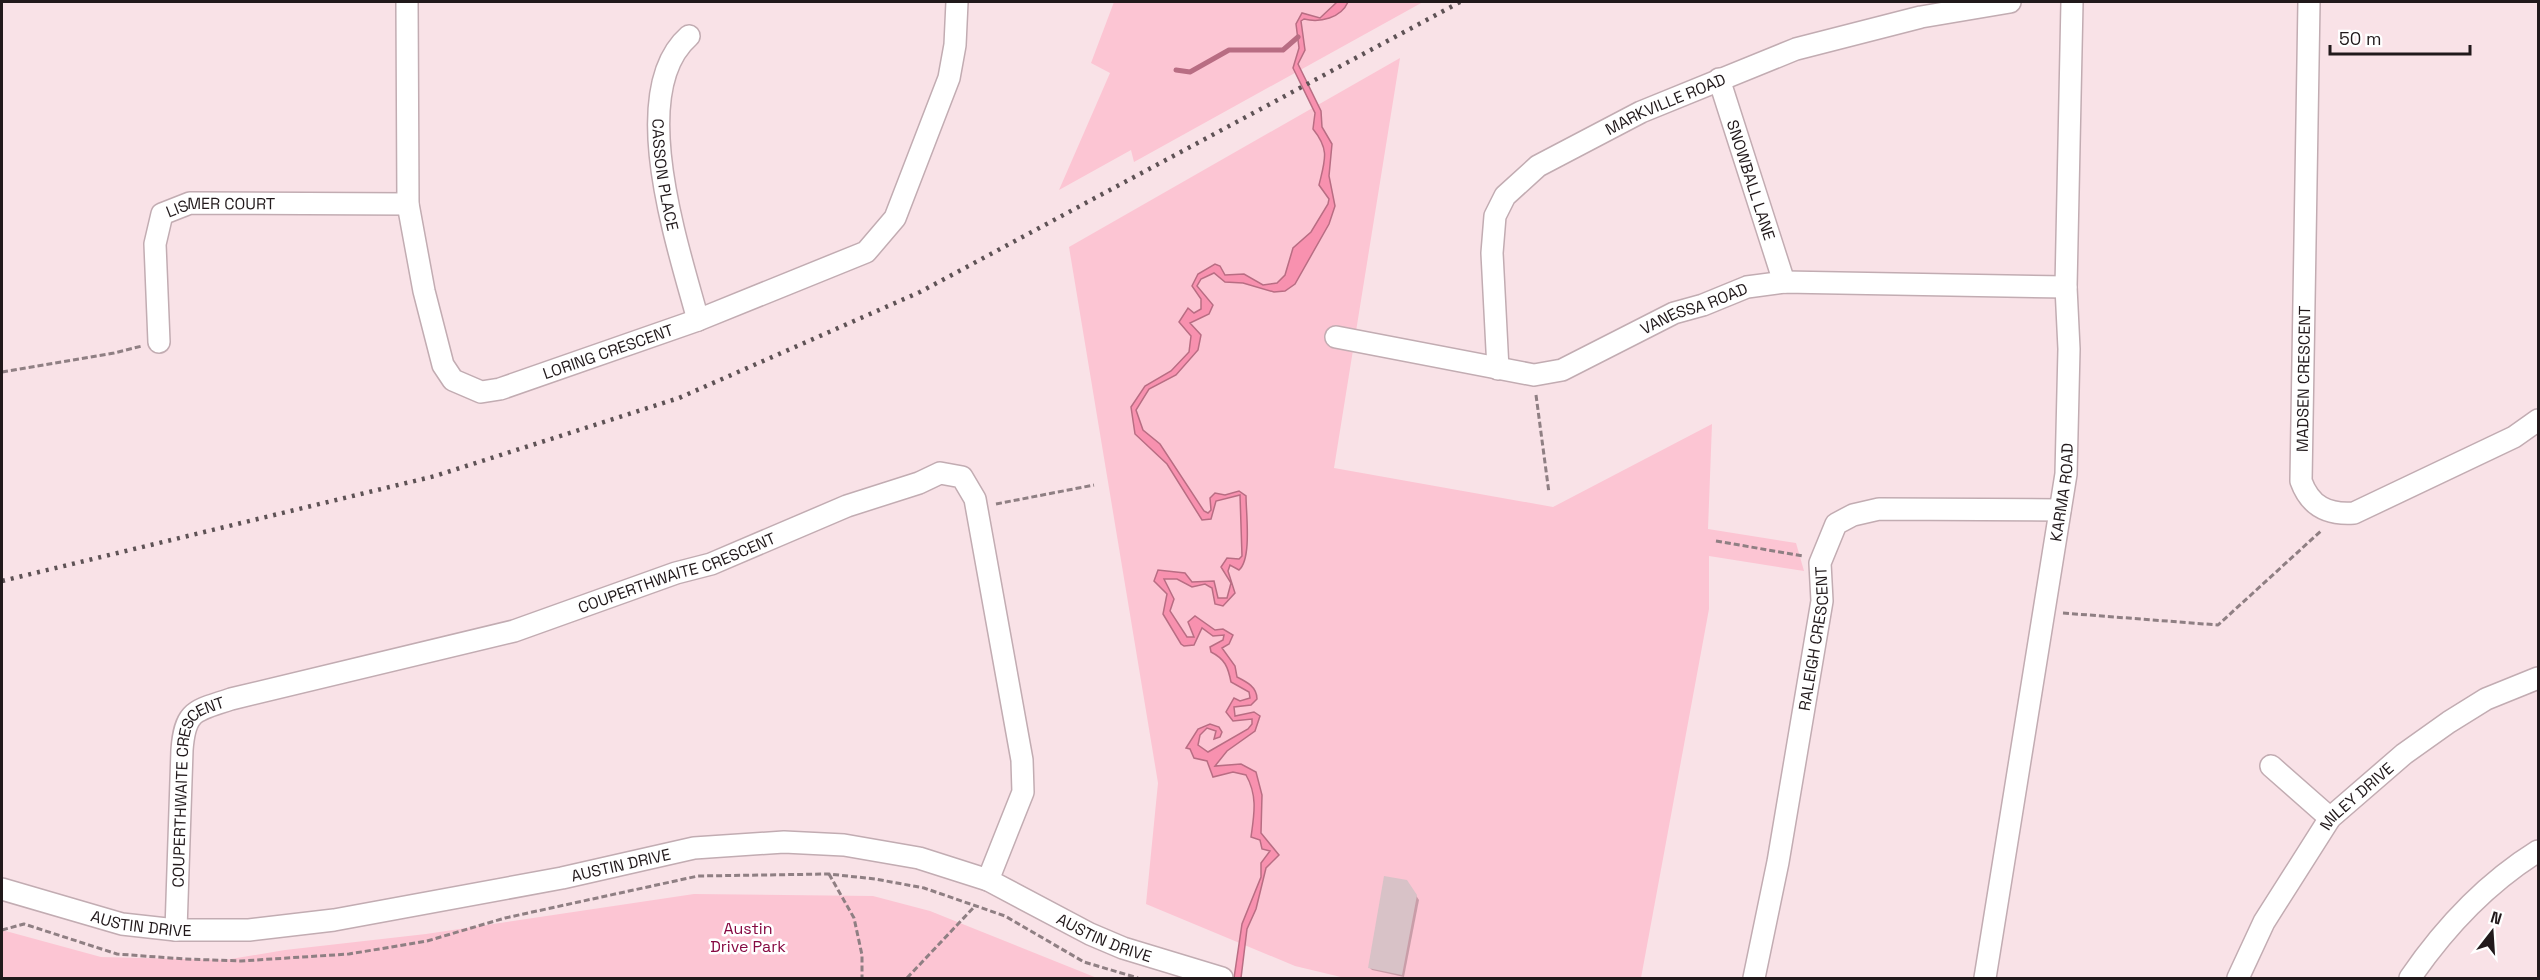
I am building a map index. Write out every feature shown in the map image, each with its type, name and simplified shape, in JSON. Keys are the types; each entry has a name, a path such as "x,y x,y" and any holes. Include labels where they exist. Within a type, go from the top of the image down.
{"street":[{"name":"LORING CRESCENT","path":"407,2 408,204 424,291 443,365 453,380 481,392 500,389 698,320 856,258 866,252 895,218 949,78 956,36 957,2"},
{"name":"MARKVILLE ROAD","path":"1498,369 1492,253 1495,216 1505,196 1538,166 1641,112 1796,49 1921,17 2010,2"},
{"name":"KARMA ROAD","path":"1985,978 2066,474 2069,349 2066,287 2072,2"},
{"name":"MADSEN CRESCENT","path":"2309,2 2301,481 2307,497 2324,509 2339,514"},
{"name":"CASSON PLACE","path":"689,36 676,47 668,64 660,88 658,120 663,175 676,237 698,320"},
{"name":"SNOWBALL LANE","path":"1719,79 1784,282"},
{"name":"LISMER COURT","path":"159,342 155,244 162,214 190,203 408,204"},
{"name":"VANESSA ROAD","path":"1336,337 1534,375 1562,370 1674,313 1703,305 1747,287 1784,282 2066,287"},
{"path":"2339,514 2354,513 2367,508 2514,437 2538,420"},
{"name":"COUPERTHWAITE CRESCENT","path":"176,930 182,750 184,728 191,715 231,699 514,631 676,573 711,564 847,506 919,483 940,472 962,477 975,499 1022,759 1023,792 988,880"},
{"name":"RALEIGH CRESCENT","path":"1754,978 1778,861 1822,601 1821,560 1836,524 1853,515 1879,509 2060,510"},
{"name":"MILEY DRIVE","path":"2238,978 2264,922 2330,818 2404,754 2449,722 2486,699 2538,678"},
{"path":"2271,766 2330,818"},
{"name":"AUSTIN DRIVE","path":"2,889 122,924 176,930 249,930 334,920 562,878 694,848 784,842 844,845 919,858 988,880 1090,934 1124,948 1222,978"},
{"path":"2410,978 2431,948 2489,885 2538,851"}],"path":[{"path":"2,372 114,353 159,342"},
{"path":"1534,375 1549,493"},
{"path":"977,508 1094,485"},
{"path":"2043,612 2218,625 2339,514"},
{"path":"1716,541 1821,560"},
{"path":"829,874 854,918 862,955 862,978"},
{"path":"2,930 24,924 117,954 241,961 306,957 350,954 427,941 505,918 698,876 829,874 924,888 1005,916 1084,962 1138,978"},
{"path":"907,978 975,906"}],"green space":[{"path":"1114,2 1423,2 1134,162 1131,150 1059,190 1110,73 1091,63"},
{"path":"1400,58 1334,468 1553,507 1712,424 1708,529 1796,543 1804,571 1709,556 1709,609 1641,978 1345,978 1295,966 1146,904 1158,783 1069,247"},
{"name":"Austin Drive Park","path":"694,894 873,896 930,911 1097,978 2,978 2,930 101,957 225,960 285,950 426,934"}],"shaded area":[{"path":"1337,2 1348,2 1340,12 1329,18 1301,21 1305,50 1298,64 1321,111 1322,127 1332,144 1329,176 1335,206 1329,224 1295,284 1285,291 1274,292 1243,283 1225,282 1214,273 1201,279 1197,286 1213,305 1209,314 1190,323 1201,335 1198,350 1176,375 1149,389 1136,410 1143,430 1160,444 1204,511 1208,513 1211,510 1210,498 1215,493 1225,495 1239,491 1246,496 1246,556 1239,570 1230,565 1228,571 1235,593 1223,606 1215,604 1212,588 1205,584 1192,587 1177,579 1164,579 1174,599 1170,611 1187,637 1194,637 1188,622 1195,616 1215,630 1223,629 1233,635 1229,644 1222,648 1235,666 1237,677 1251,685 1257,695 1257,699 1251,705 1234,707 1235,716 1254,712 1260,716 1255,731 1227,751 1215,766 1241,764 1256,772 1262,795 1261,833 1279,855 1266,868 1256,909 1247,929 1241,978 1234,978 1242,924 1261,877 1261,863 1270,851 1262,849 1260,840 1251,837 1254,798 1246,775 1233,772 1213,777 1207,761 1194,758 1190,749 1186,748 1198,729 1210,724 1219,727 1222,732 1220,737 1214,739 1216,731 1207,728 1200,735 1198,745 1208,752 1248,729 1252,724 1252,719 1233,721 1226,712 1234,698 1240,701 1250,698 1249,692 1231,682 1225,664 1211,652 1210,647 1223,640 1224,635 1213,636 1202,628 1194,645 1181,644 1163,614 1167,594 1154,581 1158,570 1185,573 1192,582 1214,581 1218,598 1227,598 1231,583 1221,567 1227,558 1239,559 1242,556 1240,495 1216,501 1211,519 1202,520 1167,464 1135,434 1131,407 1145,386 1171,371 1189,352 1191,336 1179,322 1188,308 1194,313 1201,309 1201,299 1192,286 1198,274 1215,264 1220,266 1225,275 1244,274 1263,285 1277,283 1285,275 1293,248 1311,232 1328,204 1329,199 1319,185 1325,156 1322,143 1313,129 1315,113 1293,68 1299,48 1296,24 1302,13 1320,18"}],"building":[{"path":"1384,876 1407,880 1417,895 1402,975 1368,968"}],"waterway":[{"path":"1176,70 1190,72 1229,50 1283,50 1298,37"}],"railway":[{"path":"2,581 435,476 679,398 920,292 1460,2"}]}
